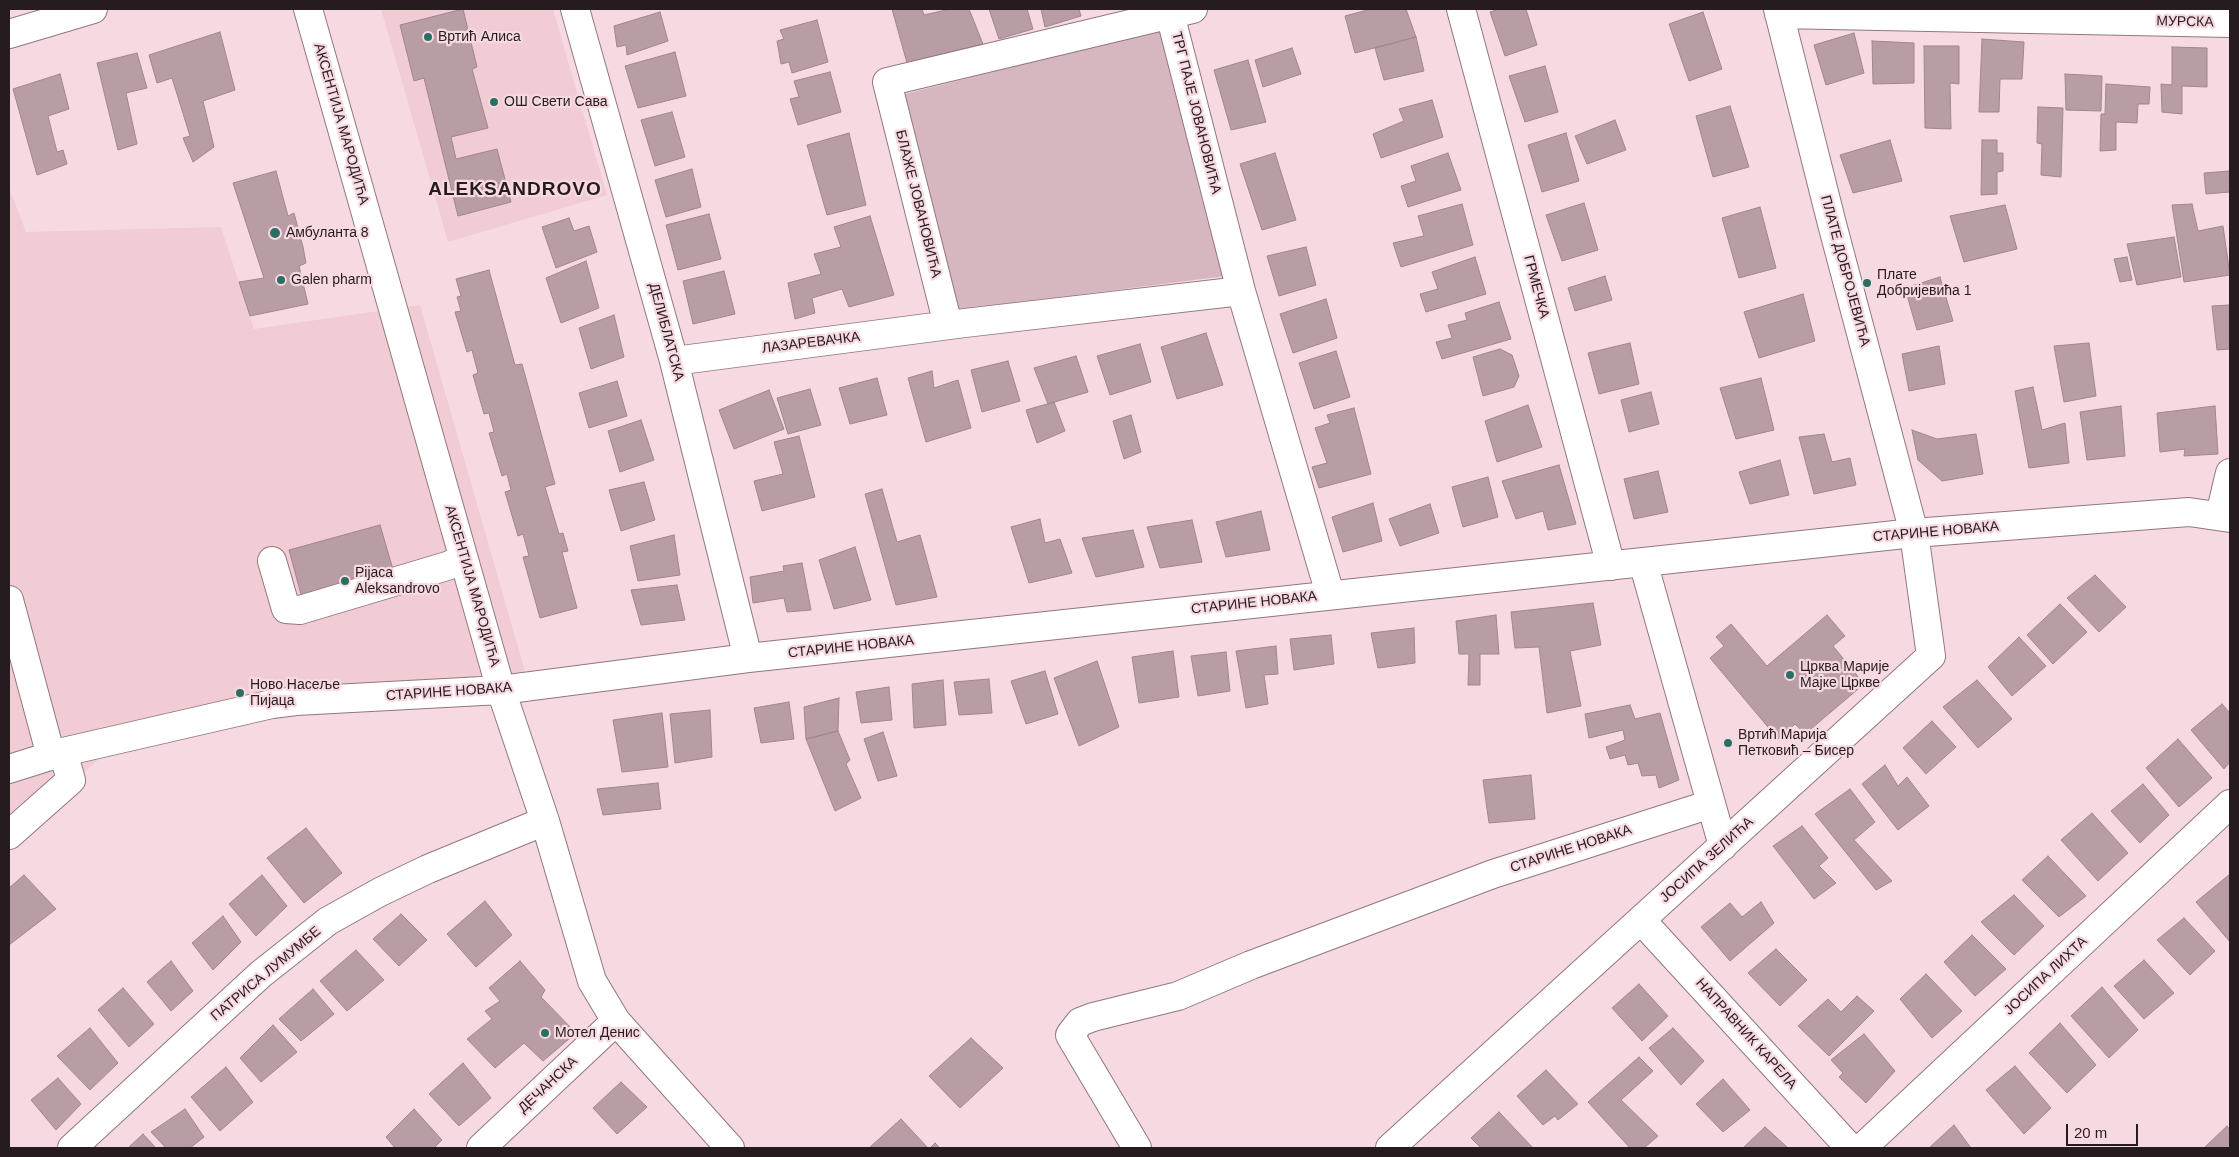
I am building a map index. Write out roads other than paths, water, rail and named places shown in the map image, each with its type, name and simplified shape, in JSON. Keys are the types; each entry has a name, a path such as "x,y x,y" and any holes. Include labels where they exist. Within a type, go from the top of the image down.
{"street":[{"path":"9,34 93,9"},
{"name":"АКСЕНТИЈА МАРОДИЋА","path":"308,9 501,690 545,821 592,981 616,1021 730,1148"},
{"name":"ДЕЛИБЛАТСКА","path":"575,9 674,361 748,658"},
{"name":"ГРМЕЧКА","path":"1461,9 1611,566"},
{"name":"ТРГ ПАЈЕ ЈОВАНОВИЋА","path":"887,82 1181,11 1241,291 1330,594"},
{"name":"МУРСКА","path":"1778,11 2230,23"},
{"name":"ПЛАТЕ ДОБРОЈЕВИЋА","path":"1778,11 1914,533"},
{"name":"БЛАЖЕ ЈОВАНОВИЋА","path":"887,82 948,325"},
{"path":"948,325 1241,291"},
{"name":"ЛАЗАРЕВАЧКА","path":"674,361 948,325"},
{"path":"2225,516 2230,473"},
{"name":"СТАРИНЕ НОВАКА","path":"9,769 57,754 272,704 501,690 748,658 1330,594 1914,533 2189,512 2225,516"},
{"name":"ЈОСИПА ЗЕЛИЋА","path":"1390,1148 1932,656 1914,533"},
{"path":"272,560 286,609 300,610 447,566 464,559"},
{"path":"1643,562 1723,846"},
{"path":"9,600 57,754 71,780 9,835"},
{"name":"СТАРИНЕ НОВАКА","path":"1137,1148 1070,1034 1080,1022 1178,996 1260,962 1493,874 1711,804"},
{"name":"ЈОСИПА ЛИХТА","path":"1862,1148 2230,804"},
{"name":"ПАТРИСА ЛУМУМБЕ","path":"72,1148 261,974 328,921 380,892 428,869 545,821"},
{"name":"НАПРАВНИК КАРЕЛА","path":"1641,920 1850,1148"},
{"name":"ДЕЧАНСКА","path":"481,1148 616,1021"}],"place":[{"name":"Вртић Алиса","path":"428,37"},
{"name":"ОШ Свети Сава","path":"494,102"},
{"name":"Амбуланта 8","path":"275,233"},
{"name":"Galen pharm","path":"281,280"},
{"name":"Плате Добријевића 1","path":"1867,283"},
{"name":"Pijaca Aleksandrovo","path":"345,581"},
{"name":"Црква Марије Мајке Цркве","path":"1790,675"},
{"name":"Ново Насеље Пијаца","path":"240,693"},
{"name":"Вртић Марија Петковић – Бисер","path":"1728,743"},
{"name":"Мотел Денис","path":"545,1033"}],"district":[{"name":"ALEKSANDROVO","path":"515,190"}]}
